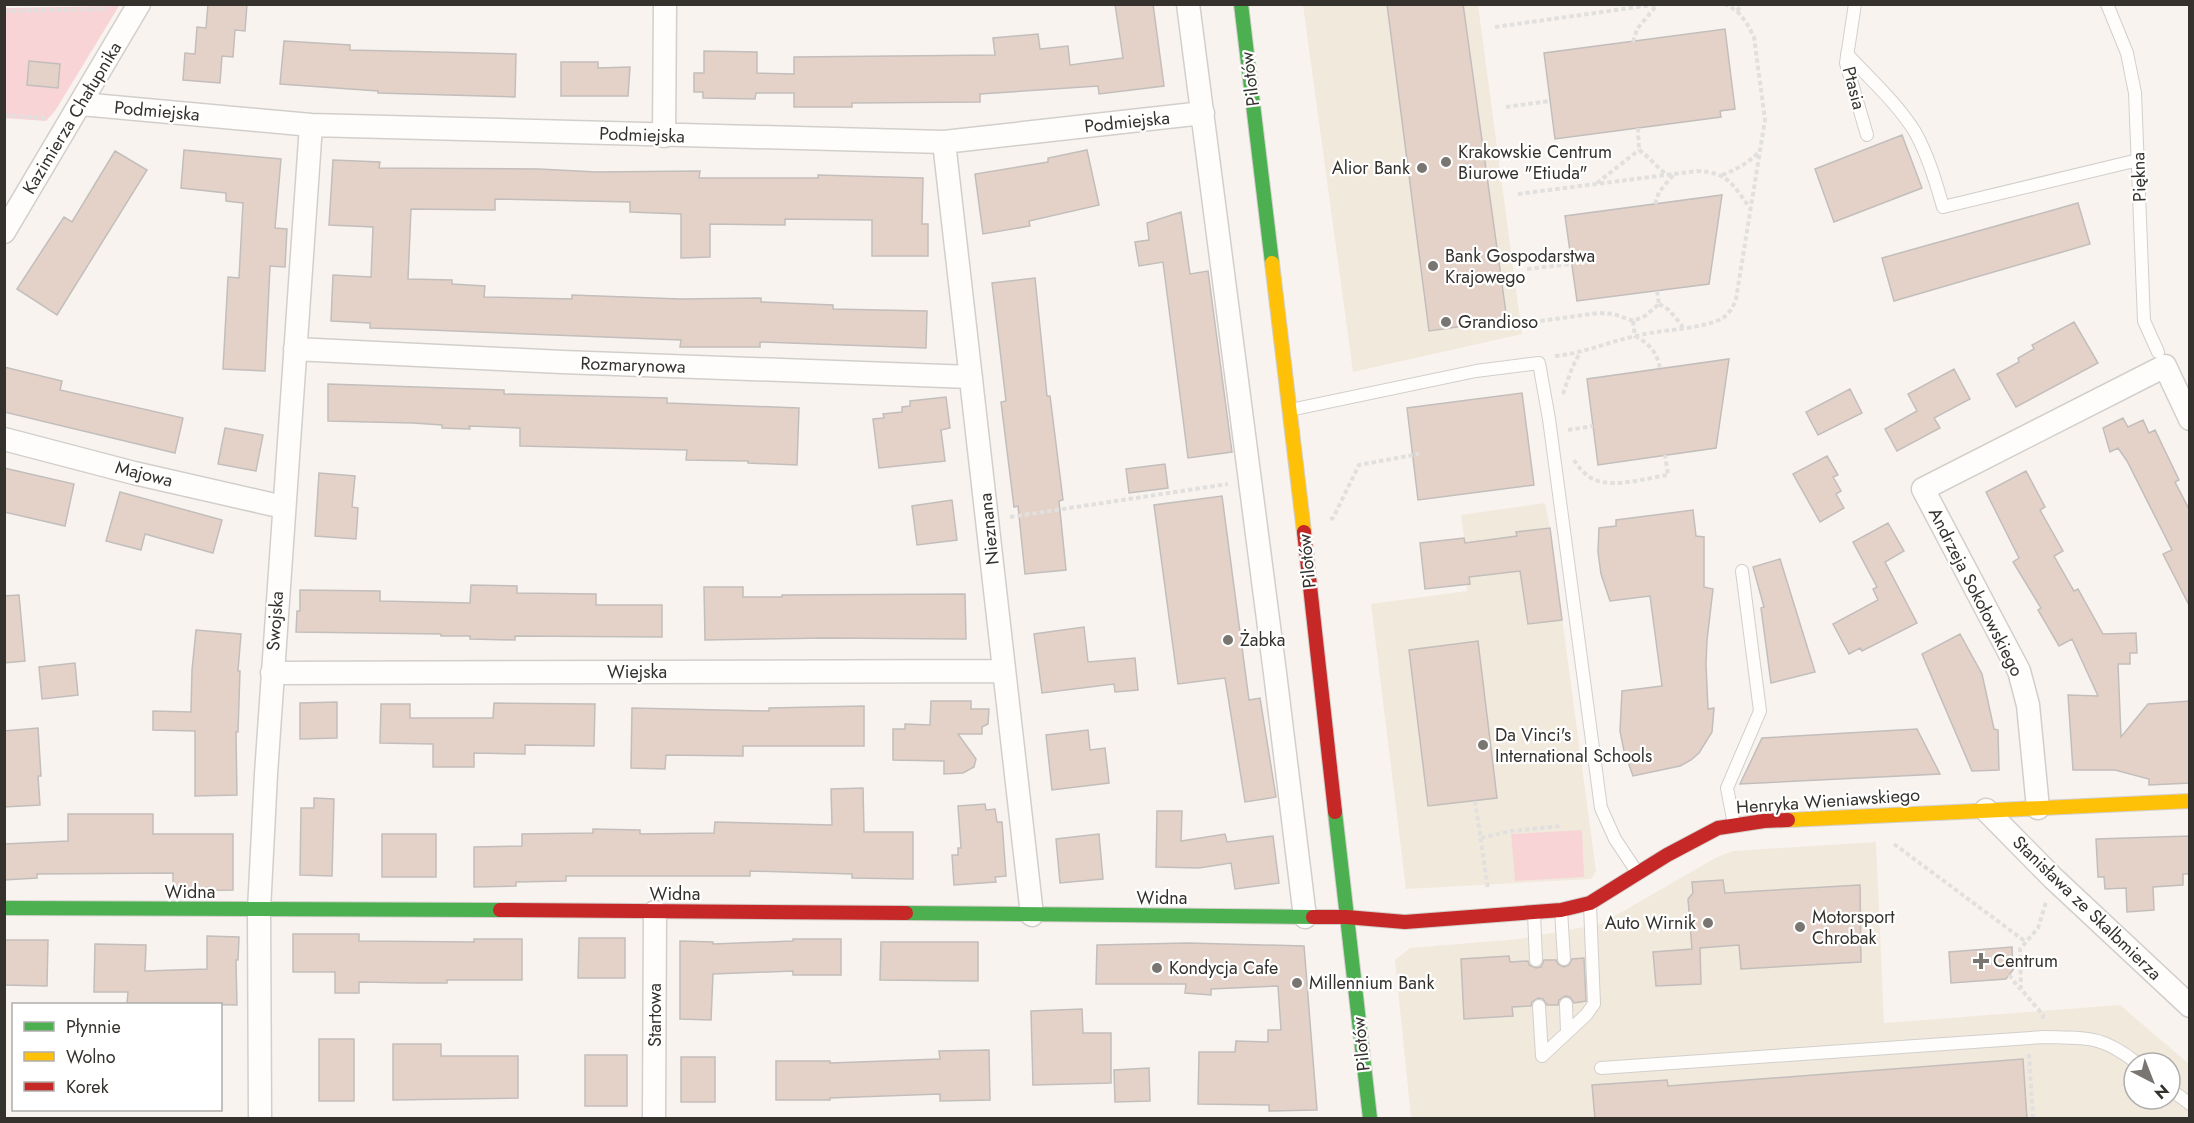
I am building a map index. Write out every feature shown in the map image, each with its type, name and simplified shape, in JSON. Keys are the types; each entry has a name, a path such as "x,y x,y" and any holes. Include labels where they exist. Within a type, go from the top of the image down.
{"street":[{"name":"Kazimierza Chałupnika","path":"4,232 139,4"},
{"path":"664,136 665,4"},
{"path":"1188,4 1305,917"},
{"name":"Pilotów","path":"1241,4 1370,1119"},
{"name":"Podmiejska","path":"81,104 311,125 944,142 1203,113"},
{"name":"Swojska","path":"260,1119 260,910 272,673 311,125"},
{"name":"Nieznana","path":"944,142 1032,915"},
{"name":"Rozmarynowa","path":"295,349 551,362 971,377"},
{"name":"Andrzeja Sokołowskiego","path":"2038,808 2028,705 2019,671 1923,489 2165,366 2190,419"},
{"name":"Majowa","path":"4,439 283,507"},
{"name":"Wiejska","path":"272,673 1003,671"},
{"name":"Henryka Wieniawskiego","path":"1346,917 1405,922 1561,910 1590,903 1718,828 1734,824 2190,801"},
{"name":"Stanisława ze Skalbmierza","path":"1986,810 2053,878 2190,1006"},
{"name":"Widna","path":"4,908 1346,917"},
{"name":"Startowa","path":"654,1119 655,912"}],"lane":[{"name":"Ptasia","path":"1855,4 1846,63 1867,135"},
{"name":"Piękna","path":"2107,4 2127,53 2135,93 2144,321 2158,352"},
{"path":"1847,54 1899,110 1916,133 1943,207 2138,160"},
{"path":"1289,410 1476,371 1539,363 1549,419 1601,808 1615,839 1638,873"},
{"path":"1734,824 1727,788 1760,711 1742,572"},
{"path":"1539,1006 1542,1056 1586,1015 1594,1004 1590,903"},
{"path":"1561,910 1564,959"},
{"path":"1534,913 1536,960"},
{"path":"1566,1004 1566,1032"},
{"path":"1601,1068 2044,1037 2089,1038 2108,1043 2122,1053"}],"path":[{"path":"1539,363 1552,357 1580,353 1635,336 1716,321 1732,310 1736,300 1765,120 1754,37 1737,11 1725,4"},
{"path":"1737,11 1742,4"},
{"path":"1496,27 1658,5"},
{"path":"1633,42 1637,29 1658,5"},
{"path":"1603,12 1608,6"},
{"path":"4,11 108,8 116,10"},
{"path":"1506,107 1550,101"},
{"path":"4,115 47,118"},
{"path":"1638,128 1639,150"},
{"path":"1639,150 1667,175"},
{"path":"1596,183 1639,150"},
{"path":"1722,175 1742,166 1759,152"},
{"path":"1518,194 1697,171 1722,175 1751,209"},
{"path":"1655,204 1659,192 1674,174"},
{"path":"1527,269 1572,264"},
{"path":"1657,291 1659,304"},
{"path":"1659,304 1669,310 1683,327"},
{"path":"1533,322 1598,313 1614,314 1633,321 1644,316 1659,304"},
{"path":"1633,321 1635,336 1653,348 1660,369"},
{"path":"1562,398 1572,368 1580,353"},
{"path":"1566,424 1568,438"},
{"path":"1567,430 1593,426"},
{"path":"1329,519 1333,518 1359,465 1419,454"},
{"path":"1570,455 1579,468 1594,480 1615,482 1668,475 1665,455"},
{"path":"988,520 1249,480"},
{"path":"1475,801 1489,895"},
{"path":"1481,838 1512,831 1561,826"},
{"path":"1886,838 2026,942"},
{"path":"2021,989 2020,949 2038,928 2053,878"},
{"path":"2009,975 2043,1015 2044,1037 2028,1055 2033,1119"}],"shaded area":[{"path":"1303,5 1478,5 1522,334 1353,372"},
{"path":"119,6 55,111 46,121 5,118 4,8"},
{"name":"Da Vinci's International Schools","path":"1545,503 1596,871 1591,879 1406,889 1371,604 1467,591 1467,585 1470,583 1461,515"},
{"path":"1582,830 1584,877 1515,881 1511,834"},
{"path":"1876,842 1884,1023 2120,1005 2174,1051 2122,1051 2122,1111 2182,1111 2182,1058 2189,1064 2189,1118 1411,1118 1395,960 1410,948 1519,939 1601,924 1717,857 1733,851"}],"building":[{"path":"208,4 247,4 245,31 235,30 233,57 222,56 220,83 183,80 185,53 195,54 197,27 206,28"},
{"path":"1115,4 1153,4 1164,86 1099,94 1098,86 980,94 980,102 852,103 852,107 794,107 794,93 756,93 755,99 703,98 703,92 694,92 694,73 704,73 704,51 757,52 757,73 794,74 794,57 995,55 993,38 1038,34 1040,49 1068,46 1070,65 1123,58"},
{"name":"Krakowskie Centrum Biurowe \"Etiuda\"","path":"1387,4 1463,4 1507,320 1429,331"},
{"path":"1725,29 1735,109 1720,111 1721,117 1555,139 1544,53"},
{"path":"284,41 350,45 350,50 516,54 515,97 378,93 378,91 280,84"},
{"path":"29,61 60,64 58,88 27,85"},
{"path":"561,62 598,62 598,68 630,67 628,96 561,96"},
{"path":"1902,135 1922,188 1834,222 1815,169"},
{"path":"184,150 281,159 275,228 287,229 285,267 270,266 265,371 223,369 228,277 239,278 243,203 226,201 226,193 181,188"},
{"path":"1087,150 1099,205 1029,221 1030,226 983,234 975,174 1048,162 1048,158"},
{"path":"115,151 147,170 57,315 17,289 64,217 72,222"},
{"path":"333,160 380,162 379,168 539,169 596,172 700,171 699,178 818,178 818,175 923,178 922,224 928,224 928,256 872,256 872,220 785,219 785,225 710,224 710,257 681,258 681,214 630,212 630,202 495,199 495,210 411,209 408,279 452,280 452,284 485,286 484,297 572,299 572,295 681,299 761,298 761,302 833,305 833,309 927,311 926,348 760,342 760,347 680,347 681,340 370,328 370,323 331,321 333,275 371,277 373,227 329,225"},
{"path":"1722,195 1709,284 1577,301 1565,216"},
{"path":"2078,203 2090,244 1894,301 1882,258"},
{"path":"1181,212 1190,274 1208,271 1232,452 1188,458 1163,262 1139,266 1135,242 1149,240 1147,223"},
{"path":"1035,278 1047,396 1050,396 1063,500 1059,501 1066,570 1025,574 1018,506 1014,507 1001,402 1006,401 992,283"},
{"path":"2074,322 2098,363 2016,407 1997,374 2019,362 2018,358 2034,349 2032,345"},
{"path":"1729,359 1716,448 1598,465 1587,379"},
{"path":"4,367 62,381 60,390 183,418 175,453 4,412"},
{"path":"1954,369 1970,399 1934,418 1940,428 1897,451 1885,429 1917,411 1908,394"},
{"path":"328,384 504,390 504,394 667,398 667,403 799,408 797,465 686,460 687,450 520,446 520,428 469,426 470,429 442,428 442,425 413,423 328,421"},
{"path":"1850,389 1862,413 1818,435 1806,412"},
{"path":"1522,393 1534,485 1418,500 1407,408"},
{"path":"946,397 950,428 941,430 945,461 879,468 873,419 884,418 883,414 902,412 902,407 910,406 910,401"},
{"path":"2123,418 2128,427 2143,420 2149,433 2155,430 2179,480 2175,482 2190,511 2190,607 2163,554 2172,550 2127,461 2118,448 2110,452 2103,428"},
{"path":"225,428 263,435 256,471 218,464"},
{"path":"1827,456 1838,475 1833,477 1841,491 1836,494 1844,508 1820,522 1793,474"},
{"path":"1165,464 1168,488 1129,493 1126,469"},
{"path":"4,468 74,484 65,526 4,512"},
{"path":"2026,471 2045,507 2040,510 2063,551 2054,556 2074,591 2078,589 2103,634 2136,633 2137,653 2130,653 2130,664 2118,664 2121,737 2148,704 2190,701 2190,783 2149,785 2149,779 2115,770 2073,770 2068,695 2098,696 2072,639 2059,646 2038,610 2041,608 2013,562 2019,558 1986,492"},
{"path":"319,473 355,476 352,507 358,508 356,539 315,536"},
{"path":"120,492 222,520 213,553 145,534 141,550 106,541"},
{"path":"1222,496 1249,700 1260,698 1276,797 1245,802 1225,678 1178,684 1154,505"},
{"path":"952,500 957,540 917,545 912,506"},
{"path":"1693,510 1696,536 1704,537 1704,587 1713,589 1706,664 1708,709 1714,708 1712,732 1699,753 1691,760 1680,766 1633,776 1620,731 1622,691 1662,686 1650,596 1610,601 1601,574 1598,552 1599,528 1616,526 1616,520"},
{"path":"1888,523 1904,551 1885,562 1917,623 1862,651 1860,648 1849,654 1833,624 1878,600 1873,589 1877,587 1853,542"},
{"path":"1550,528 1562,620 1528,624 1520,571 1469,577 1470,584 1425,589 1420,543 1464,538 1465,543 1517,536 1516,532"},
{"path":"1780,559 1815,672 1771,683 1761,608 1764,607 1753,567"},
{"path":"471,585 517,586 517,593 596,594 596,605 662,605 662,637 515,636 515,640 470,639 470,636 441,636 441,634 296,632 297,611 300,611 300,590 380,591 380,601 470,603"},
{"path":"704,587 743,587 743,597 965,594 966,639 705,640"},
{"path":"19,595 25,661 4,663 4,596"},
{"path":"1084,627 1088,662 1135,658 1138,690 1115,692 1114,684 1042,693 1034,634"},
{"path":"196,630 241,634 238,671 240,671 238,732 236,732 237,795 195,796 195,731 153,730 153,711 191,712"},
{"path":"1960,634 1982,674 1994,729 1998,730 1999,770 1972,771 1922,654"},
{"path":"1478,641 1497,798 1428,806 1409,650"},
{"path":"75,663 78,695 42,699 39,667"},
{"path":"931,701 971,701 971,709 989,709 988,724 982,727 982,734 958,734 976,759 974,767 963,773 944,774 944,761 893,760 893,729 905,729 905,724 930,725"},
{"path":"337,702 337,738 300,739 300,703"},
{"path":"494,703 595,704 594,746 525,745 525,754 474,753 474,767 433,767 433,744 380,743 381,704 410,704 410,718 493,718"},
{"path":"864,706 864,746 743,746 743,756 666,755 665,769 631,768 632,708 769,711 769,708"},
{"path":"38,728 40,805 4,807 4,731"},
{"path":"1917,729 1940,774 1740,784 1762,738"},
{"path":"1088,730 1090,750 1105,748 1109,783 1052,790 1046,735"},
{"path":"863,788 864,832 913,832 913,879 852,878 852,874 750,871 750,876 566,876 566,881 516,882 516,886 474,887 474,847 522,846 522,834 593,833 593,829 640,830 640,834 714,833 715,822 832,825 831,789"},
{"path":"314,798 334,799 332,876 300,875 301,808 314,808"},
{"path":"985,804 986,810 995,809 997,822 1002,822 1006,876 995,877 996,882 954,885 952,855 958,855 958,848 961,848 958,806"},
{"path":"1157,811 1182,811 1181,841 1225,834 1227,842 1273,836 1279,883 1235,889 1231,863 1199,868 1156,867"},
{"path":"68,814 153,814 153,834 233,834 233,890 173,891 173,873 37,874 37,878 4,880 4,844 68,841"},
{"path":"382,834 436,834 436,877 382,877"},
{"path":"1099,834 1103,879 1060,883 1056,839"},
{"path":"2190,836 2190,874 2183,874 2183,885 2153,887 2154,910 2127,912 2126,888 2105,889 2104,877 2098,877 2096,839"},
{"name":"Motorsport Chrobak","path":"1723,880 1725,893 1860,885 1861,962 1741,969 1739,945 1700,948 1701,984 1656,986 1653,952 1692,949 1688,899 1693,893 1692,882"},
{"path":"293,934 359,934 359,941 474,942 474,939 522,939 522,980 447,980 447,983 359,982 359,993 335,993 335,972 293,972"},
{"path":"207,936 239,937 238,960 236,960 237,1005 127,1003 128,992 94,992 95,944 146,945 145,971 207,969"},
{"path":"579,938 625,938 625,978 578,978"},
{"path":"793,939 841,939 841,975 793,975 793,971 713,974 711,1020 680,1019 680,941 713,942 713,944 793,941"},
{"path":"4,940 48,940 47,986 4,985"},
{"path":"881,942 978,942 978,981 880,980"},
{"path":"1188,943 1304,946 1317,1110 1269,1111 1269,1105 1198,1104 1199,1052 1235,1052 1236,1041 1268,1042 1268,1030 1281,1030 1278,986 1211,989 1211,995 1185,993 1186,984 1096,984 1097,945"},
{"name":"Centrum","path":"2012,947 2013,970 2006,979 1951,983 1949,952"},
{"path":"1509,956 1510,962 1528,961 1529,965 1536,968 1541,967 1544,960 1556,960 1564,967 1569,965 1572,959 1584,958 1586,1001 1574,1003 1570,997 1565,996 1559,1000 1558,1005 1547,1005 1543,999 1538,998 1532,1002 1531,1006 1512,1007 1513,1016 1464,1019 1461,959"},
{"path":"1082,1009 1083,1033 1111,1033 1111,1083 1033,1085 1031,1011"},
{"path":"319,1039 354,1039 354,1101 319,1101"},
{"path":"393,1044 441,1044 441,1056 518,1056 518,1098 393,1100"},
{"path":"989,1050 990,1100 940,1101 940,1094 830,1098 830,1100 776,1100 776,1061 830,1061 830,1063 940,1059 939,1051"},
{"path":"585,1055 627,1055 627,1106 585,1106"},
{"path":"681,1057 715,1057 715,1102 681,1102"},
{"path":"2023,1059 2027,1119 1595,1119 1592,1085 1667,1080 1668,1086"},
{"path":"1149,1068 1150,1101 1115,1102 1114,1070"}],"traffic: fast":[{"path":"1241,4 1272,263"},
{"path":"1335,812 1370,1118"},
{"path":"4,908 500,910"},
{"path":"906,913 1313,917"}],"traffic: slow":[{"path":"1272,263 1304,532"},
{"path":"1788,820 2190,801"}],"traffic: jam":[{"path":"1304,532 1335,812"},
{"path":"1313,917 1405,922 1561,910 1590,903 1667,855 1718,828 1788,820"},
{"path":"500,910 906,913"}],"place":[{"name":"Krakowskie Centrum Biurowe \"Etiuda\"","path":"1446,162"},
{"name":"Alior Bank","path":"1422,168"},
{"name":"Bank Gospodarstwa Krajowego","path":"1433,266"},
{"name":"Grandioso","path":"1446,322"},
{"name":"Żabka","path":"1228,640"},
{"name":"Da Vinci's International Schools","path":"1483,745"},
{"name":"Auto Wirnik","path":"1708,923"},
{"name":"Motorsport Chrobak","path":"1800,927"},
{"name":"Centrum","path":"1981,961"},
{"name":"Kondycja Cafe","path":"1157,968"},
{"name":"Millennium Bank","path":"1297,983"}]}
